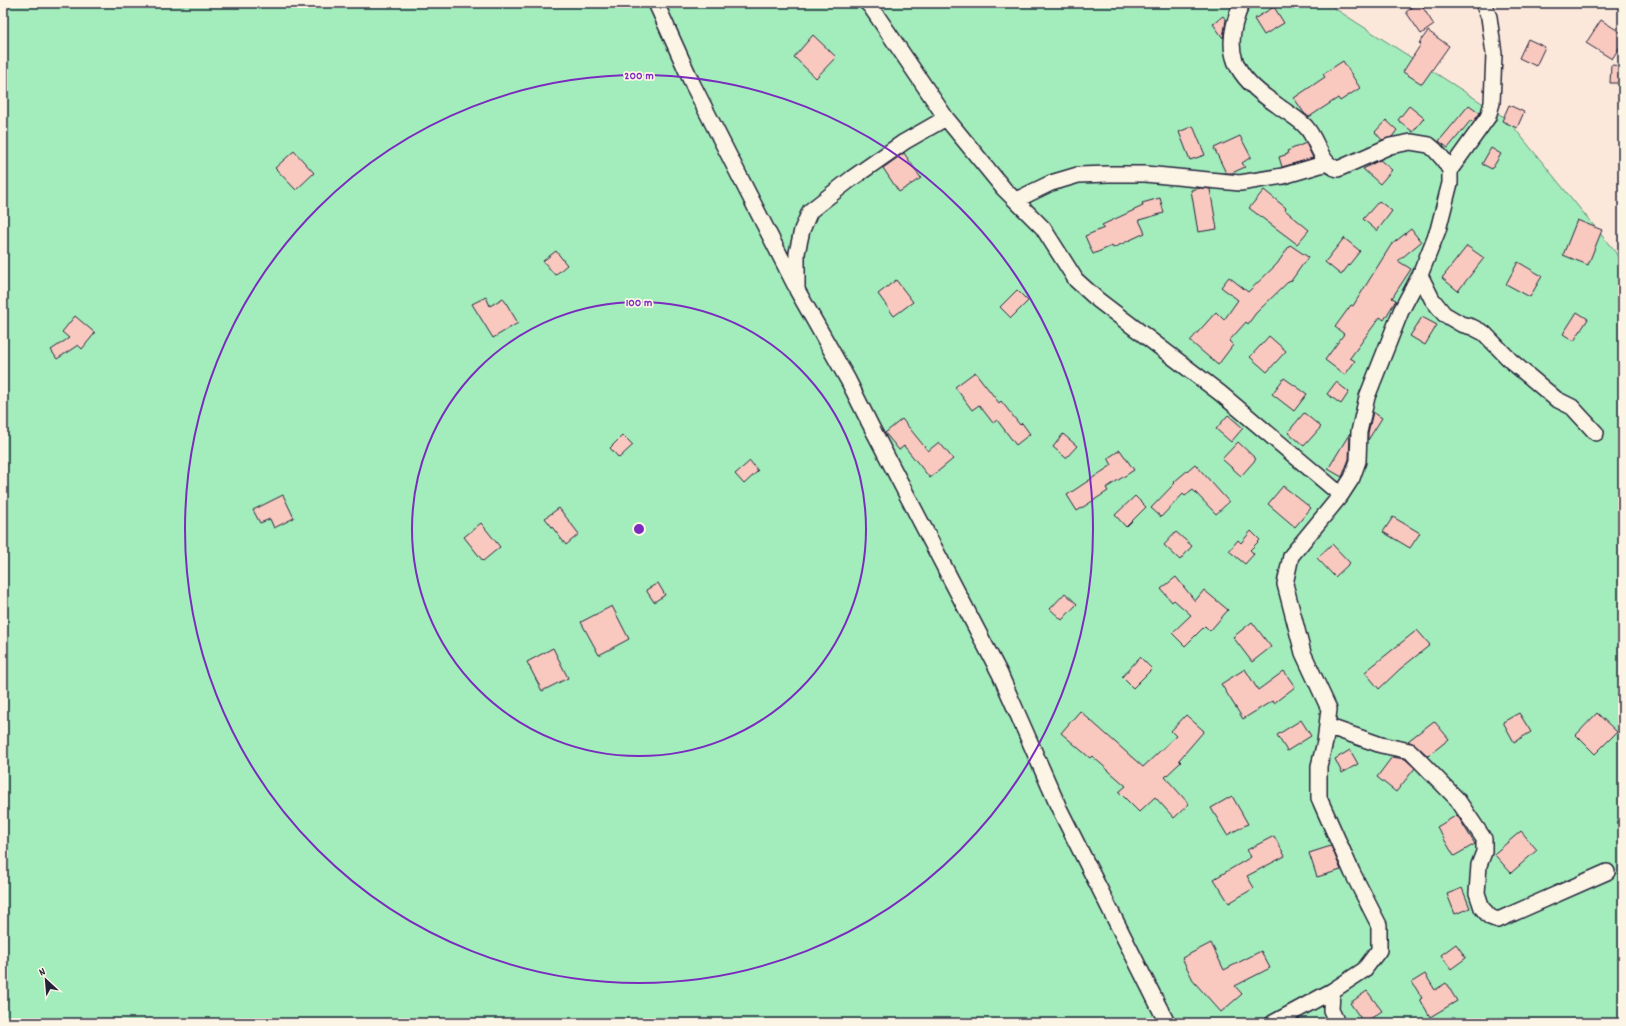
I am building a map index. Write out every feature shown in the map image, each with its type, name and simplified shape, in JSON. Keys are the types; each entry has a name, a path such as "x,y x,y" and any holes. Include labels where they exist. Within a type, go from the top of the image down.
{"street":[{"path":"656,3 693,85 797,290 848,380 1000,674 1059,808 1167,1023"},
{"path":"867,3 946,118 1004,188 1043,228 1076,280 1098,300 1220,393 1341,495"},
{"path":"1242,3 1236,16 1232,43 1233,59 1241,74 1258,92 1306,126 1316,141 1327,163 1332,168 1338,169 1390,146 1411,142 1429,145 1443,159 1450,170 1450,183 1438,230 1420,275 1401,311 1367,397 1359,432 1358,461 1352,478 1341,495 1291,556 1285,584 1303,652 1329,709 1319,766 1319,798 1352,872 1379,925 1379,950 1364,970 1332,991 1273,1023"},
{"path":"1450,170 1488,117 1492,103 1494,54 1489,17 1484,3"},
{"path":"797,290 797,253 802,230 810,211 851,178 904,142 946,118"},
{"path":"1016,200 1052,183 1078,175 1145,174 1240,183 1283,176 1327,163"},
{"path":"1420,275 1432,299 1444,314 1461,324 1472,327 1484,333 1511,361 1556,399 1572,407 1596,433"},
{"path":"1327,726 1381,745 1410,751 1457,800 1484,840 1484,852 1479,865 1477,893 1482,908 1490,917 1498,920 1607,872"},
{"path":"1332,991 1331,1010 1337,1023"}],"green space":[{"path":"3,3 1329,3 1334,8 1507,119 1616,253 1623,268 1623,1023 3,1023"}],"building":[{"path":"1420,3 1434,25 1421,34 1406,12"},
{"path":"1274,7 1284,23 1264,35 1254,19"},
{"path":"1223,16 1226,20 1223,38 1213,24"},
{"path":"1601,20 1623,34 1623,42 1612,59 1586,43"},
{"path":"1428,31 1449,46 1422,84 1403,72 1421,44 1419,43"},
{"path":"813,35 836,57 816,78 794,57"},
{"path":"1528,39 1545,47 1536,66 1519,58"},
{"path":"1343,61 1360,88 1340,101 1338,98 1309,117 1304,113 1294,98 1325,77 1323,74"},
{"path":"1611,65 1623,66 1623,83 1610,83"},
{"path":"1469,105 1480,113 1473,122 1471,120 1448,148 1439,141"},
{"path":"1509,105 1524,112 1517,128 1502,121"},
{"path":"1409,106 1424,118 1413,132 1398,120"},
{"path":"1386,120 1397,130 1392,137 1382,140 1375,132"},
{"path":"1193,126 1205,155 1190,160 1179,132"},
{"path":"1240,136 1251,157 1242,163 1245,167 1232,173 1226,173 1214,148"},
{"path":"1306,143 1313,158 1282,167 1279,157 1288,154 1287,151"},
{"path":"1491,148 1501,154 1492,169 1482,164"},
{"path":"294,151 314,173 296,190 275,168"},
{"path":"904,153 921,178 899,192 883,168"},
{"path":"1380,160 1392,170 1380,184 1363,169"},
{"path":"1201,188 1210,189 1217,229 1198,232 1191,190"},
{"path":"1264,190 1309,230 1297,244 1249,208"},
{"path":"1160,198 1164,213 1139,220 1145,233 1113,248 1112,246 1093,254 1085,236 1104,228 1102,225 1143,206 1142,203"},
{"path":"1379,201 1392,211 1377,231 1363,219"},
{"path":"1577,220 1602,230 1588,265 1563,255"},
{"path":"1411,229 1421,242 1398,261 1411,269 1392,298 1396,300 1384,320 1380,317 1350,358 1355,361 1345,375 1325,360 1344,334 1335,327 1351,305 1353,306 1391,245"},
{"path":"1344,238 1360,251 1341,275 1325,262"},
{"path":"1290,245 1308,257 1291,281 1290,280 1256,313 1248,324 1246,322 1229,341 1233,345 1218,365 1190,341 1216,312 1224,320 1238,300 1221,287 1229,277 1248,292 1277,264"},
{"path":"1467,246 1484,258 1458,291 1442,278"},
{"path":"556,251 567,265 555,275 543,261"},
{"path":"1518,262 1542,276 1530,297 1506,284"},
{"path":"896,280 913,302 894,316 878,294"},
{"path":"1017,290 1028,301 1011,318 1000,307"},
{"path":"486,297 490,306 503,298 518,323 493,338 472,304"},
{"path":"1577,312 1588,319 1574,341 1563,334"},
{"path":"75,316 95,333 82,349 78,345 57,359 51,350 69,338 62,332"},
{"path":"1422,317 1437,325 1425,345 1410,336"},
{"path":"1269,336 1286,351 1267,372 1250,357"},
{"path":"975,372 999,403 1001,401 1020,425 1022,423 1030,434 1016,445 997,420 993,423 979,405 972,410 955,387"},
{"path":"1284,378 1307,394 1294,411 1272,394"},
{"path":"1336,382 1349,392 1341,404 1327,394"},
{"path":"1373,412 1382,418 1368,440 1368,433"},
{"path":"1304,413 1321,427 1304,446 1288,432"},
{"path":"1228,415 1243,428 1231,442 1216,429"},
{"path":"902,419 928,451 939,442 953,459 930,478 904,446 899,450 885,433"},
{"path":"1350,433 1349,459 1342,477 1328,469"},
{"path":"1063,434 1077,446 1066,458 1053,447"},
{"path":"623,435 633,445 619,458 610,448"},
{"path":"1238,442 1256,459 1241,476 1222,459"},
{"path":"1120,450 1134,470 1106,488 1108,491 1077,511 1067,495 1112,465 1108,458"},
{"path":"750,461 758,471 744,484 735,474"},
{"path":"1195,464 1229,502 1216,514 1193,490 1185,496 1183,494 1161,517 1151,508 1175,483 1174,482"},
{"path":"1283,486 1311,508 1295,527 1268,504"},
{"path":"283,495 294,518 274,528 270,519 260,523 253,510"},
{"path":"1135,496 1146,507 1126,527 1115,515"},
{"path":"559,508 579,534 566,545 545,518"},
{"path":"1393,517 1420,533 1410,548 1383,532"},
{"path":"481,523 500,547 483,561 464,537"},
{"path":"1251,531 1260,540 1250,550 1254,554 1245,564 1229,551 1238,540 1241,543"},
{"path":"1176,532 1192,546 1180,560 1164,545"},
{"path":"1332,544 1350,563 1335,577 1317,558"},
{"path":"1176,577 1195,601 1204,590 1228,610 1210,631 1205,626 1185,646 1172,633 1191,615 1174,600 1172,602 1161,589"},
{"path":"658,583 665,595 654,602 646,590"},
{"path":"1065,593 1077,604 1062,620 1050,609"},
{"path":"612,606 629,639 599,655 581,622"},
{"path":"1252,622 1271,647 1252,662 1233,637"},
{"path":"1417,630 1430,645 1400,669 1379,689 1365,672"},
{"path":"553,648 568,678 542,691 527,662"},
{"path":"1140,657 1152,669 1133,688 1122,677"},
{"path":"1245,669 1258,690 1284,671 1295,687 1274,703 1272,701 1243,719 1221,684"},
{"path":"1080,711 1143,767 1176,736 1171,731 1186,715 1204,731 1179,760 1181,762 1165,777 1189,804 1174,818 1155,797 1139,812 1119,792 1126,786 1092,756 1090,758 1061,733"},
{"path":"1519,713 1531,732 1514,742 1503,722"},
{"path":"1597,713 1617,732 1595,754 1576,735"},
{"path":"1301,720 1311,736 1287,751 1277,735"},
{"path":"1434,721 1449,739 1428,756 1416,745 1408,741"},
{"path":"1350,750 1358,764 1342,773 1335,759"},
{"path":"1392,757 1405,759 1415,768 1396,792 1377,777"},
{"path":"1232,796 1248,824 1227,835 1211,808"},
{"path":"1457,815 1475,844 1454,856 1437,827"},
{"path":"1521,831 1537,850 1511,873 1494,854"},
{"path":"1274,836 1285,856 1247,876 1254,888 1229,903 1214,879 1251,857 1247,850"},
{"path":"1331,846 1341,870 1317,877 1309,853"},
{"path":"1462,888 1470,908 1455,914 1447,894"},
{"path":"1211,943 1224,970 1261,951 1270,968 1235,986 1242,994 1221,1012 1194,982 1182,958"},
{"path":"1456,944 1466,958 1451,969 1441,955"},
{"path":"1425,974 1435,990 1446,983 1457,1001 1430,1017 1420,999 1422,998 1412,982"},
{"path":"1367,991 1382,1011 1364,1023 1350,1003"}]}
